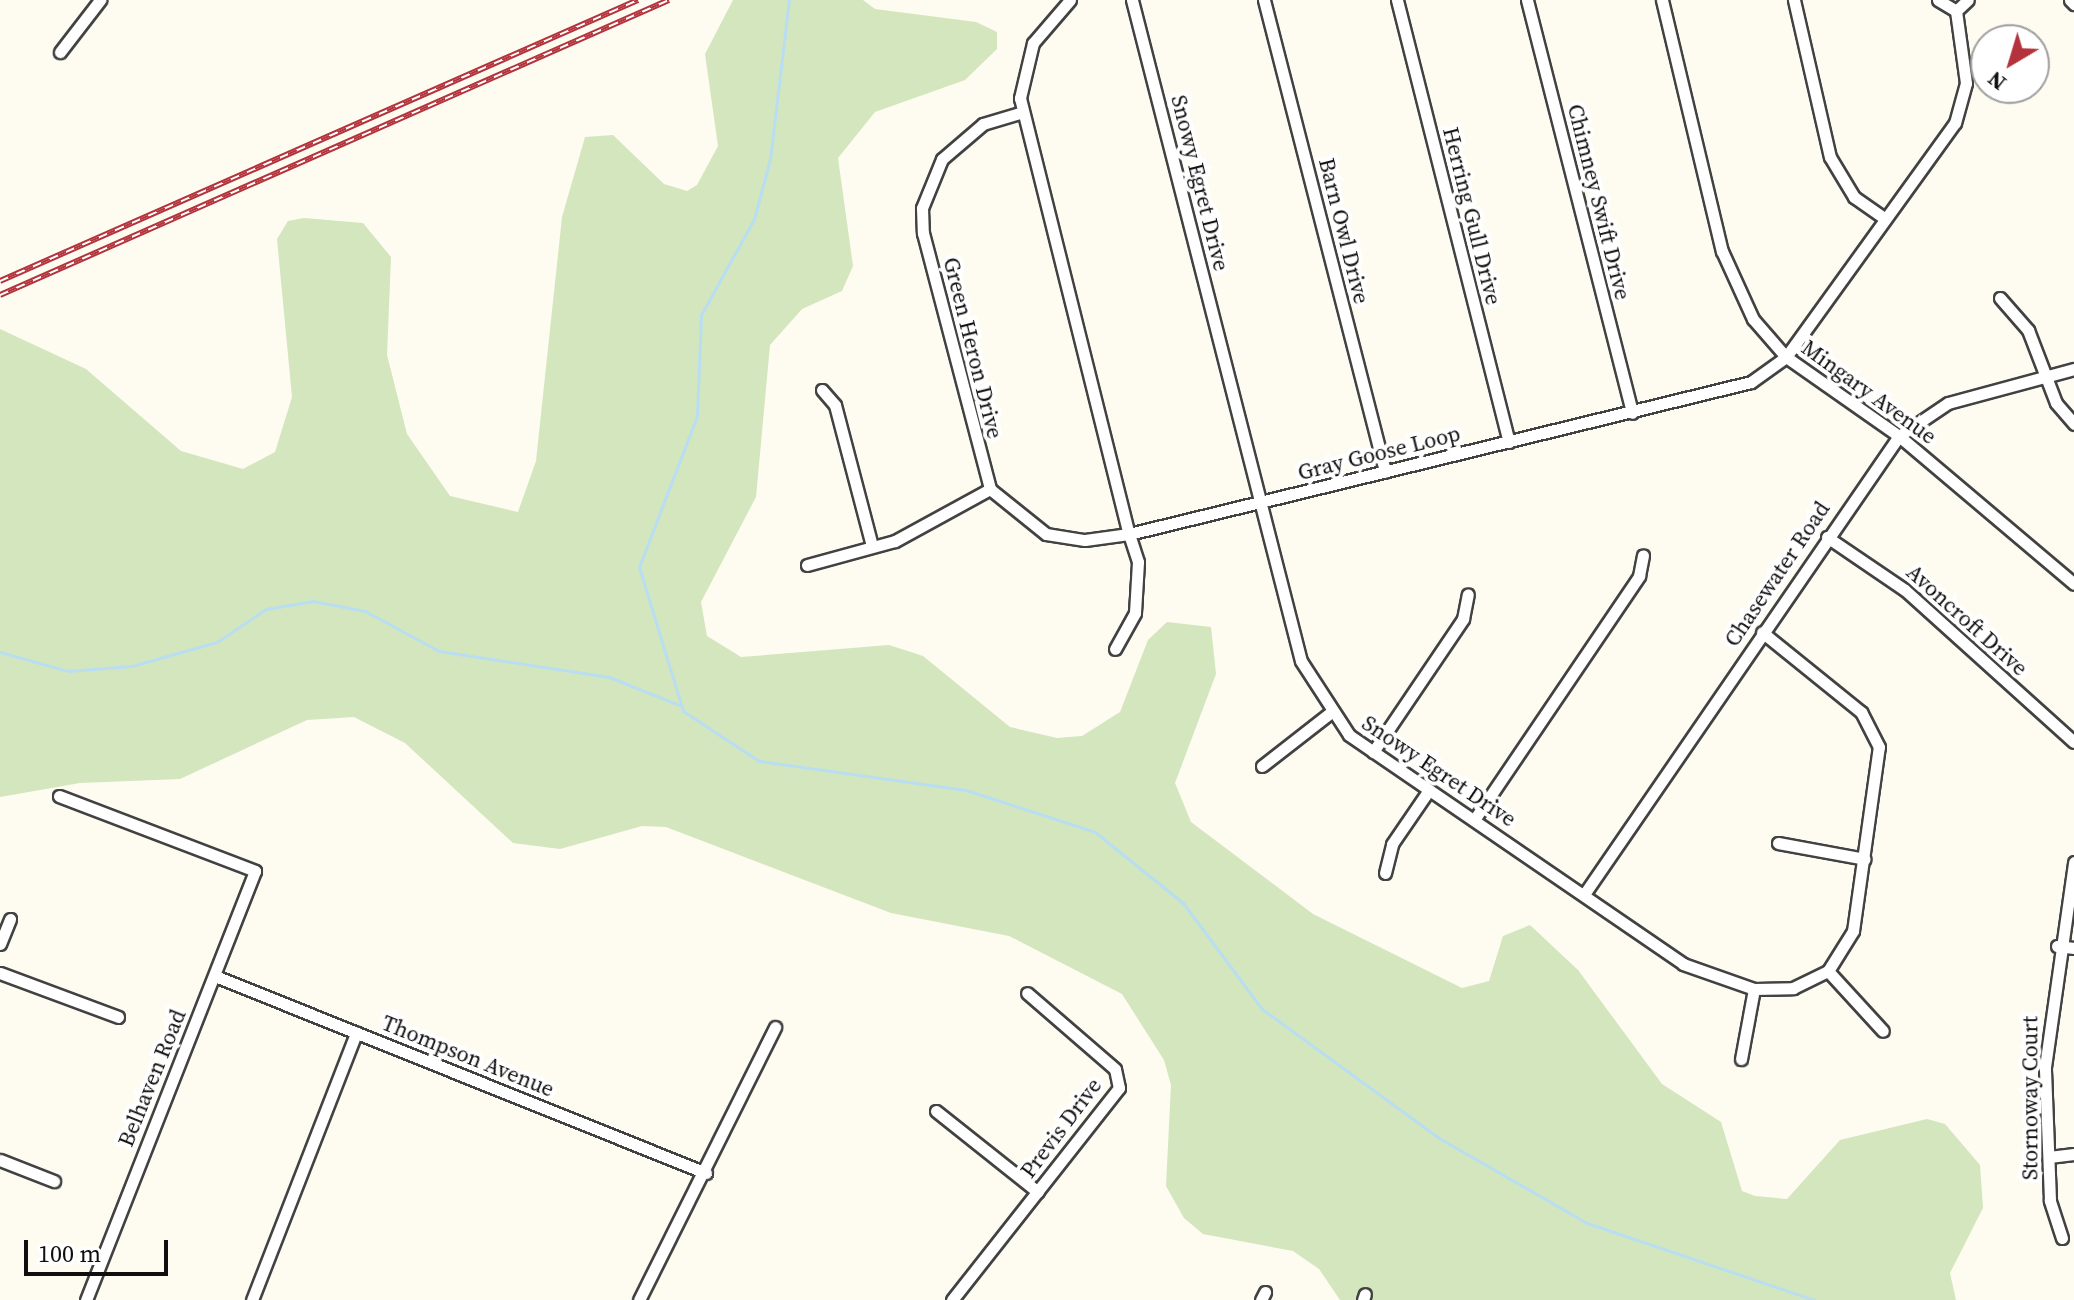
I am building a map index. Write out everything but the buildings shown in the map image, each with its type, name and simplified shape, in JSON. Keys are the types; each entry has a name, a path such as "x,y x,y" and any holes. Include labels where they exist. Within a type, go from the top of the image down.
{"street":[{"path":"60,52 100,0"},
{"path":"1070,0 1023,63 1023,112 1138,562 1136,603 1115,649"},
{"name":"Snowy Egret Drive","path":"1132,0 1301,661 1330,713 1373,752 1585,893 1683,964 1754,989 1793,988 1828,971"},
{"name":"Barn Owl Drive","path":"1264,0 1385,472"},
{"name":"Herring Gull Drive","path":"1397,0 1509,442"},
{"name":"Chimney Swift Drive","path":"1527,0 1632,413"},
{"name":"Mingary Avenue","path":"1662,0 1730,275 1753,319 1786,357 1899,436 2074,584"},
{"path":"1794,0 1830,157 1854,197 1885,219"},
{"path":"1938,0 1956,11 1968,0"},
{"name":"Gray Goose Loop","path":"1129,534 1751,382 1786,357 1964,103 1966,55 1956,11"},
{"name":"Green Heron Drive","path":"990,489 922,208 928,184 960,138 1023,112"},
{"path":"2000,298 2028,330 2046,378 2074,424"},
{"name":"Chasewater Road","path":"1585,893 1899,436 1948,403 2074,369"},
{"path":"822,390 835,405 872,546"},
{"path":"807,565 915,532 990,489 1046,534 1085,540 1129,534"},
{"name":"Avoncroft Drive","path":"1827,537 1905,590 2074,742"},
{"path":"1474,820 1639,576 1643,555"},
{"path":"1373,752 1463,619 1468,594"},
{"path":"1762,632 1844,695 1874,733 1880,763 1853,931 1828,971 1883,1031"},
{"path":"1262,766 1330,713"},
{"path":"1385,873 1392,844 1429,790"},
{"name":"Belhaven Road","path":"59,796 255,871 86,1300"},
{"path":"1778,843 1865,859"},
{"name":"Stornoway Court","path":"2062,1238 2050,1200 2045,1067 2057,946 2074,862"},
{"path":"0,944 10,919"},
{"path":"2057,946 2074,948"},
{"path":"0,973 118,1017"},
{"name":"Thompson Avenue","path":"215,976 706,1173"},
{"path":"1741,1059 1754,989"},
{"name":"Previs Drive","path":"952,1300 1038,1192 1120,1081 1027,993"},
{"path":"639,1300 706,1173 775,1027"},
{"path":"252,1300 356,1033"},
{"path":"936,1111 1038,1192"},
{"path":"2049,1157 2074,1154"},
{"path":"0,1160 54,1181"}],"green space":[{"path":"733,0 863,0 875,9 976,22 997,32 997,49 965,80 875,112 838,158 853,266 842,291 802,309 770,345 756,497 701,602 707,636 741,657 889,645 923,656 1010,727 1057,738 1082,736 1120,712 1148,640 1167,622 1211,627 1216,674 1175,783 1191,822 1313,914 1462,988 1489,981 1503,936 1530,925 1578,970 1662,1084 1721,1122 1742,1191 1755,1196 1787,1199 1840,1140 1927,1119 1945,1124 1980,1165 1983,1208 1950,1273 1956,1300 1340,1300 1319,1269 1293,1251 1203,1234 1184,1218 1166,1186 1171,1085 1164,1060 1122,994 1009,936 891,913 666,827 642,826 560,849 513,843 405,743 354,717 307,720 180,779 80,783 0,797 0,329 86,369 181,451 243,469 275,452 292,397 277,239 288,221 304,218 363,223 391,257 387,355 407,434 450,496 518,512 536,461 562,217 585,137 613,135 664,184 687,191 697,185 718,146 705,54"}],"waterway":[{"path":"789,0 770,159 754,219 701,315 697,416 639,567 683,711 759,761 966,790 1095,832 1183,903 1262,1009 1439,1138 1587,1223 1814,1300"},
{"path":"0,652 68,671 132,666 217,642 266,609 313,601 365,611 439,651 609,677 679,705"}],"railway":[{"path":"0,281 638,0"},
{"path":"0,295 669,0"}]}
